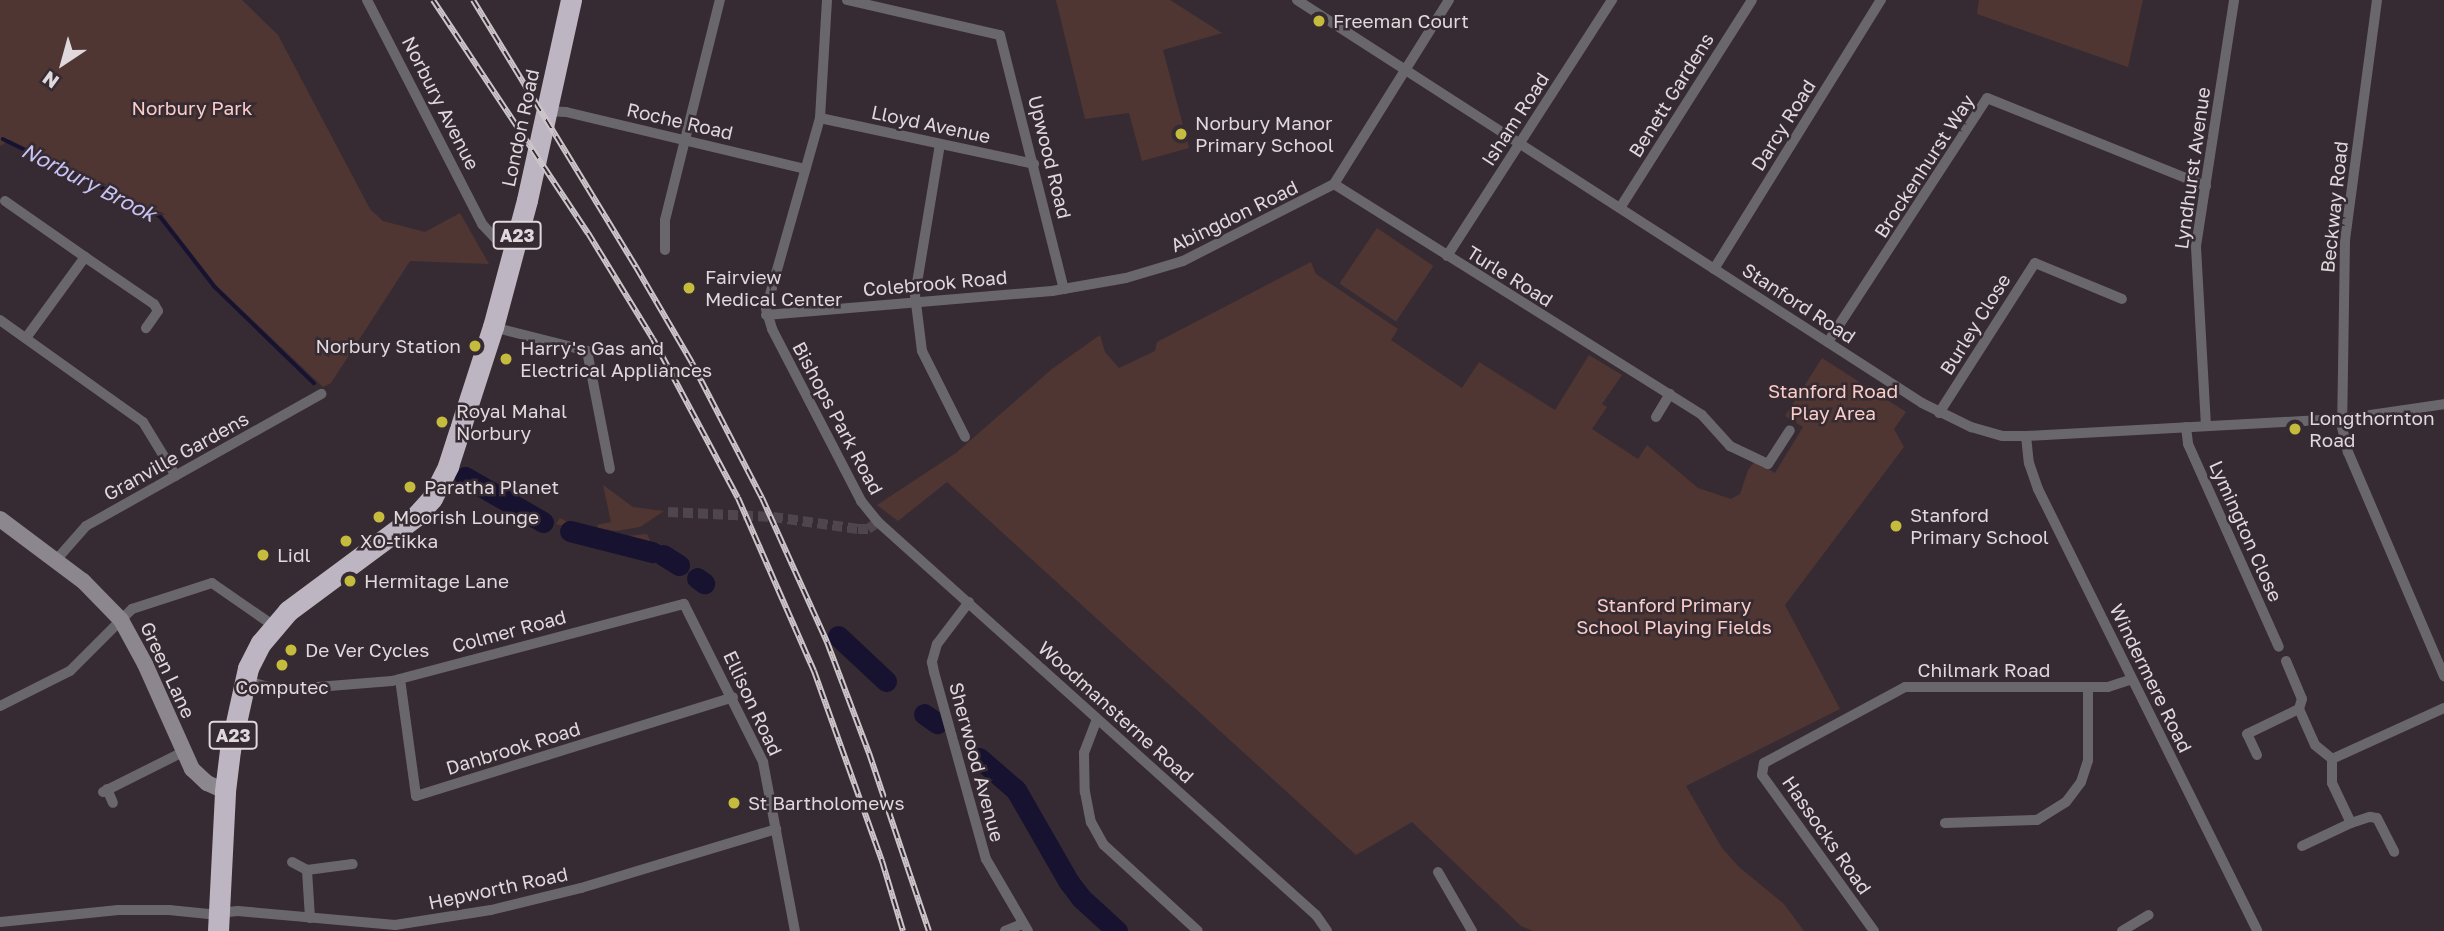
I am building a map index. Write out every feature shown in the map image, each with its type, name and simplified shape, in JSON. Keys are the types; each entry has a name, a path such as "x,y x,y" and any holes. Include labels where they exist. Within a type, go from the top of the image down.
{"highway":[{"name":"London Road","path":"274,626 288,611 416,516 432,498 448,466 493,327 571,0"},
{"name":"A23","path":"218,922 225,791 244,680 252,660 274,626"}],"main road":[{"name":"Green Lane","path":"0,519 57,559 101,597 121,620 145,664 183,752 202,779 225,791"}],"street":[{"name":"Norbury Avenue","path":"367,0 482,224 498,240 514,246"},
{"path":"666,250 665,220 720,0"},
{"path":"766,315 767,299 820,118 827,0"},
{"path":"847,0 895,5"},
{"name":"Stanford Road","path":"1297,0 1939,413 1989,433 2026,436 2343,419 2444,404"},
{"path":"1334,184 1449,0"},
{"name":"Isham Road","path":"1447,256 1612,0"},
{"name":"Benett Gardens","path":"1620,208 1752,0"},
{"name":"Lyndhurst Avenue","path":"2206,426 2196,246 2234,0"},
{"name":"Beckway Road","path":"2343,419 2345,241 2377,0"},
{"name":"Darcy Road","path":"1714,269 1875,2"},
{"name":"Upwood Road","path":"895,5 1000,35 1064,289"},
{"name":"Brockenhurst Way","path":"1828,342 1987,98 2206,186"},
{"name":"Roche Road","path":"546,111 556,110 805,169"},
{"name":"Lloyd Avenue","path":"820,118 1034,164"},
{"path":"940,144 915,302 922,351 965,437"},
{"name":"Turle Road","path":"1334,184 1670,394 1706,418 1730,446 1768,464 1790,430"},
{"name":"Abingdon Road","path":"1064,289 1126,278 1174,265 1334,184"},
{"path":"5,201 154,304 158,311 146,328"},
{"path":"26,338 85,257"},
{"name":"Burley Close","path":"1939,413 2035,263 2122,299"},
{"name":"Colebrook Road","path":"766,315 1064,289"},
{"name":"Bishops Park Road","path":"766,315 861,501 878,523"},
{"path":"0,320 143,422 176,476"},
{"path":"493,327 587,351 610,469"},
{"name":"Granville Gardens","path":"57,559 86,526 321,394"},
{"path":"1656,417 1670,394"},
{"path":"2343,419 2347,452 2444,676"},
{"name":"Lymington Close","path":"2186,427 2188,444 2279,647"},
{"name":"Windermere Road","path":"2026,436 2035,483 2257,931"},
{"name":"Woodmansterne Road","path":"878,523 1316,915 1327,931"},
{"path":"0,706 70,671 132,609 212,583 274,626"},
{"name":"Sherwood Avenue","path":"969,602 940,638 932,662 986,859 1025,928"},
{"name":"Colmer Road","path":"244,680 280,690 400,679 681,603 692,617"},
{"name":"Ellison Road","path":"692,617 733,697 766,772 795,931"},
{"path":"2286,661 2302,699 2300,709 2315,745 2332,759"},
{"name":"Danbrook Road","path":"400,679 416,796 733,697"},
{"name":"Chilmark Road","path":"1768,760 1905,687 2088,687 2116,686 2132,679"},
{"path":"1945,823 2037,820 2066,802 2081,782 2087,764 2088,687"},
{"path":"2332,759 2444,708"},
{"path":"2257,755 2247,734 2300,709"},
{"path":"1097,719 1084,753 1085,792 1091,822 1104,845 1198,931"},
{"path":"113,803 105,791 183,752"},
{"path":"2332,759 2332,782 2351,823"},
{"name":"Hassocks Road","path":"1768,760 1761,766 1762,775 1874,931"},
{"path":"2302,846 2351,823 2377,818 2394,852"},
{"name":"Hepworth Road","path":"0,922 118,910 218,922 238,911 395,925 491,910 581,888 776,829"},
{"path":"292,862 307,870 353,863"},
{"path":"307,870 310,918"},
{"path":"1438,872 1472,931"},
{"path":"2122,931 2149,915"},
{"path":"1005,931 1025,928"}],"green space":[{"name":"Norbury Park","path":"0,0 242,0 278,35 370,209 383,221 425,232 460,213 489,264 410,261 331,383 323,387 217,286 162,215 10,140 0,146"},
{"path":"1056,0 1170,0 1222,33 1163,50 1189,148 1142,161 1129,113 1085,119"},
{"path":"1979,0 2143,0 2128,67 1977,14"},
{"path":"1377,228 1433,266 1396,322 1340,284"},
{"path":"1311,262 1316,274 1398,329 1391,340 1462,388 1479,362 1555,410 1589,355 1622,375 1602,404 1607,407 1592,429 1638,459 1647,445 1698,488 1731,499 1740,494 1748,470 1755,461 1775,473 1803,427 1785,416 1822,358 1906,412 1894,429 1904,447 1785,605 1840,709 1686,786 1722,848 1739,867 1784,904 1804,931 1533,931 1521,926 1412,822 1356,855 947,482 898,521 877,505 956,453 1052,369 1100,335 1105,352 1119,368 1155,351 1157,342"},
{"path":"603,485 633,507 664,511 640,527 616,531 598,528 597,525 611,522"},
{"path":"560,518 573,525 617,537 647,534 654,549 556,524"}],"waterway":[{"name":"Norbury Brook","path":"3,139 160,216 215,287 314,383"},
{"path":"465,477 543,522"},
{"path":"570,531 652,552"},
{"path":"663,555 679,565"},
{"path":"697,578 704,583"},
{"path":"838,636 886,681"},
{"path":"924,714 937,723"},
{"path":"979,758 1016,790 1069,882 1081,898 1117,931"}],"tunnel":[{"path":"668,512 773,517 858,529 868,529 878,522"}],"railway":[{"path":"433,0 588,233 653,339 738,498 814,671 882,861 903,931"},
{"path":"473,0 692,363 762,498 827,642 869,753 929,931"}],"place":[{"name":"Freeman Court","path":"1319,21"},
{"name":"Norbury Manor Primary School","path":"1181,134"},
{"name":"Fairview Medical Center","path":"689,288"},
{"name":"Norbury Station","path":"475,346"},
{"name":"Harry's Gas and Electrical Appliances","path":"506,359"},
{"name":"Royal Mahal Norbury","path":"442,422"},
{"name":"Longthornton Road","path":"2295,429"},
{"name":"Paratha Planet","path":"410,487"},
{"name":"Moorish Lounge","path":"379,517"},
{"name":"Stanford Primary School","path":"1896,526"},
{"name":"XO-tikka","path":"346,541"},
{"name":"Lidl","path":"263,555"},
{"name":"Hermitage Lane","path":"350,581"},
{"name":"De Ver Cycles","path":"291,650"},
{"name":"Computec","path":"282,665"},
{"name":"St Bartholomews","path":"734,803"}],"park label":[{"name":"Stanford Road Play Area","path":"1833,402"},
{"name":"Stanford Primary School Playing Fields","path":"1674,616"}]}
